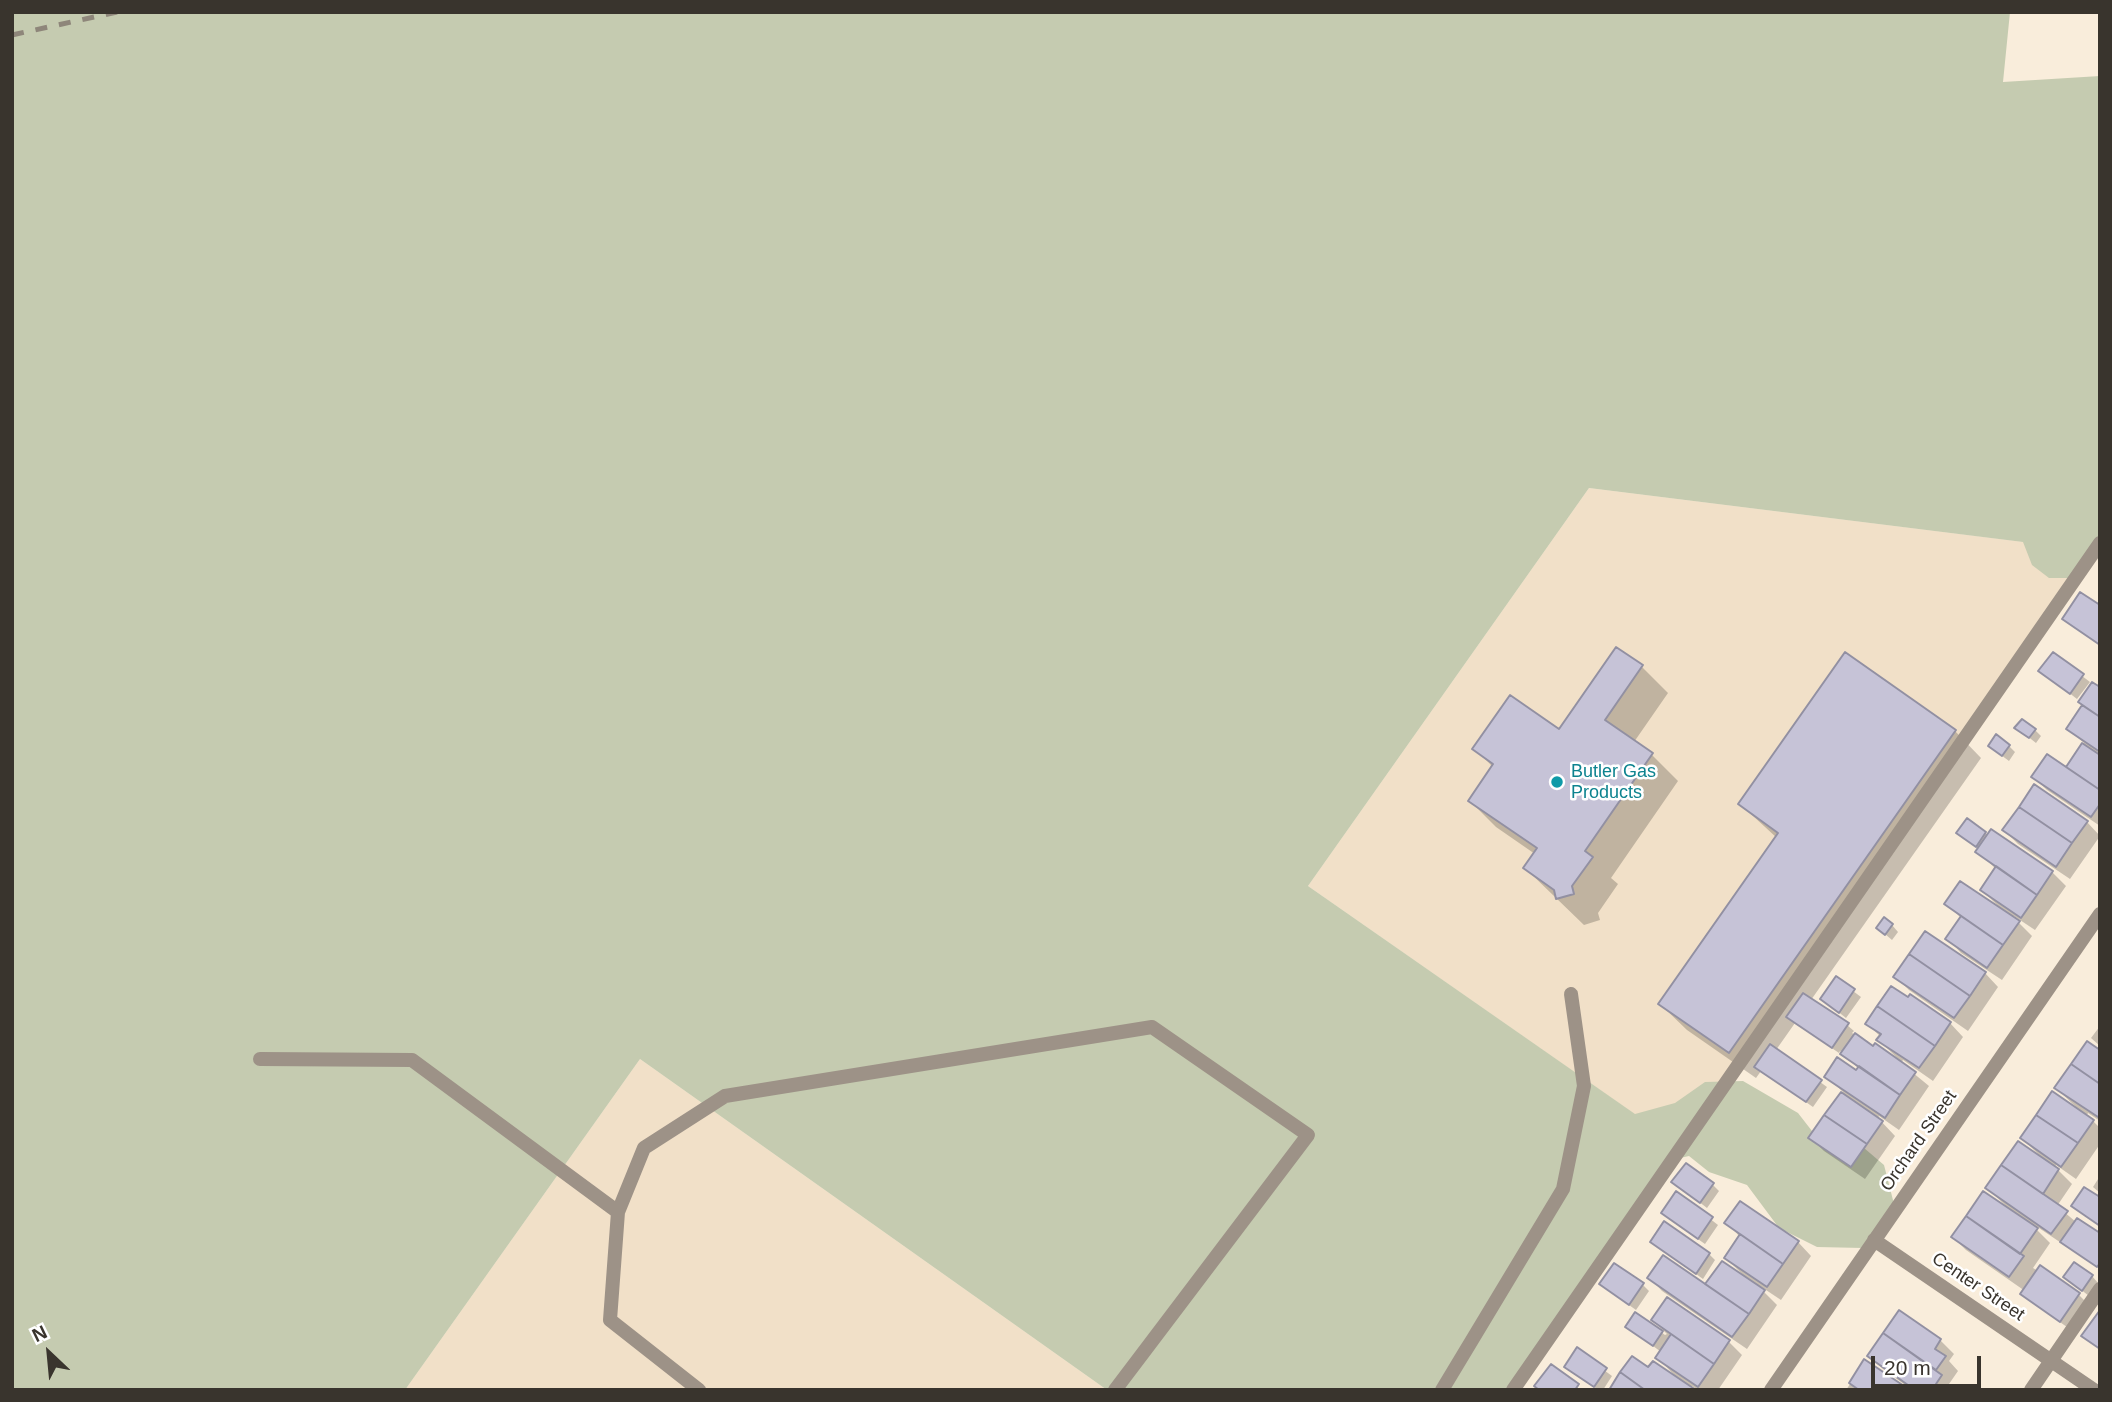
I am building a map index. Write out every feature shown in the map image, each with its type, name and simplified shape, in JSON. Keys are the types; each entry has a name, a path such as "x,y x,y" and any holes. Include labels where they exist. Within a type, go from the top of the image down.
{"street":[{"path":"1513,1390 2100,543"},
{"name":"Orchard Street","path":"1771,1390 2100,914"},
{"path":"1442,1390 1563,1189 1584,1086 1571,993"},
{"path":"699,1390 610,1321 618,1212 644,1147 725,1096 1152,1027 1308,1135 1115,1390"},
{"path":"260,1059 412,1060 618,1212"},
{"name":"Center Street","path":"1874,1240 2094,1390"},
{"path":"2031,1390 2100,1289"}],"shaded area":[{"path":"1589,488 2064,547 2086,562 1680,1146 1308,886"},
{"path":"640,1059 1107,1390 405,1390"}],"green space":[{"path":"12,12 2010,12 2003,82 2100,76 2100,543 2072,578 2049,578 2032,565 2023,542 1589,488 1308,886 1635,1114 1675,1103 1705,1082 1743,1081 1798,1113 1812,1131 1850,1136 1884,1165 1894,1204 1863,1248 1817,1247 1779,1228 1747,1185 1709,1172 1689,1156 1671,1160 1513,1390 1107,1390 640,1059 405,1390 12,1390"}],"building":[{"path":"2080,592 2100,605 2100,645 2062,619"},
{"name":"Butler Gas Products","path":"1616,647 1643,665 1605,720 1653,753 1585,851 1593,857 1572,886 1574,894 1556,899 1554,890 1523,868 1537,848 1468,801 1493,764 1472,749 1510,695 1559,729"},
{"path":"1845,652 1956,730 1729,1053 1658,1004 1778,833 1738,804"},
{"path":"2053,652 2084,674 2070,694 2038,671"},
{"path":"2092,682 2100,687 2100,717 2078,702"},
{"path":"2082,705 2100,717 2100,752 2066,729"},
{"path":"2022,719 2036,729 2029,738 2014,728"},
{"path":"1996,734 2010,745 2002,756 1988,746"},
{"path":"2082,743 2100,755 2100,790 2066,767"},
{"path":"2047,754 2100,790 2100,804 2091,817 2031,777"},
{"path":"2034,784 2088,821 2072,843 2019,807"},
{"path":"2019,807 2072,843 2056,867 2002,830"},
{"path":"1967,818 1986,832 1976,847 1956,833"},
{"path":"1991,829 2053,871 2037,895 1975,852"},
{"path":"1996,866 2037,895 2021,918 1980,890"},
{"path":"1960,881 2020,921 2003,945 1944,904"},
{"path":"1961,916 2003,945 1987,968 1945,939"},
{"path":"1884,917 1893,924 1885,935 1876,928"},
{"path":"1925,931 1986,972 1970,996 1909,954"},
{"path":"1909,954 1970,996 1954,1018 1893,977"},
{"path":"1836,976 1855,989 1839,1013 1820,999"},
{"path":"1891,986 1908,997 1910,994 1951,1022 1935,1046 1877,1006"},
{"path":"1803,993 1849,1023 1832,1048 1786,1017"},
{"path":"1877,1006 1935,1046 1919,1068 1876,1040 1881,1034 1865,1024"},
{"path":"1855,1033 1873,1046 1875,1043 1916,1072 1900,1095 1840,1054"},
{"path":"2087,1041 2100,1050 2100,1084 2071,1064"},
{"path":"1770,1044 1822,1080 1806,1102 1754,1067"},
{"path":"1837,1057 1856,1070 1859,1066 1900,1095 1885,1118 1824,1077"},
{"path":"2071,1064 2100,1084 2098,1117 2054,1088"},
{"path":"2052,1091 2094,1120 2078,1143 2036,1115"},
{"path":"1841,1092 1883,1121 1867,1144 1824,1115"},
{"path":"1824,1115 1867,1144 1851,1167 1808,1138"},
{"path":"2036,1115 2078,1143 2061,1167 2020,1138"},
{"path":"2018,1141 2059,1169 2043,1194 2001,1165"},
{"path":"1686,1163 1714,1183 1700,1203 1671,1182"},
{"path":"2001,1165 2068,1211 2051,1234 1985,1188"},
{"path":"2084,1187 2100,1197 2100,1226 2071,1206"},
{"path":"1676,1191 1713,1217 1698,1239 1661,1213"},
{"path":"1983,1191 2038,1228 2020,1254 1966,1216"},
{"path":"1740,1201 1799,1241 1783,1264 1724,1223"},
{"path":"1966,1216 2024,1256 2009,1277 1951,1237"},
{"path":"2077,1218 2100,1233 2100,1263 2097,1267 2060,1242"},
{"path":"1664,1221 1710,1253 1696,1274 1650,1242"},
{"path":"1740,1234 1783,1264 1767,1287 1724,1258"},
{"path":"1663,1255 1749,1314 1732,1337 1647,1278"},
{"path":"1722,1261 1765,1290 1749,1314 1705,1284"},
{"path":"2074,1262 2093,1275 2082,1291 2063,1277"},
{"path":"1614,1263 1644,1283 1629,1305 1599,1284"},
{"path":"2040,1265 2080,1293 2060,1322 2020,1294"},
{"path":"1667,1297 1730,1340 1714,1364 1651,1320"},
{"path":"1899,1310 1941,1339 1935,1349 1946,1356 1936,1370 1883,1333"},
{"path":"2100,1310 2100,1349 2081,1336"},
{"path":"1635,1312 1663,1331 1653,1346 1625,1327"},
{"path":"1883,1333 1942,1375 1932,1390 1915,1390 1867,1356"},
{"path":"1671,1334 1714,1364 1698,1387 1655,1358"},
{"path":"1577,1347 1607,1368 1594,1387 1564,1367"},
{"path":"1632,1356 1648,1367 1653,1361 1696,1390 1645,1390 1620,1372"},
{"path":"1864,1359 1907,1388 1906,1390 1859,1390 1849,1383"},
{"path":"1551,1364 1579,1384 1575,1390 1539,1390 1534,1386"},
{"path":"1620,1372 1645,1390 1609,1390"}],"railway":[{"path":"12,35 117,12"}],"place":[{"name":"Butler Gas Products","path":"1557,782"}]}
